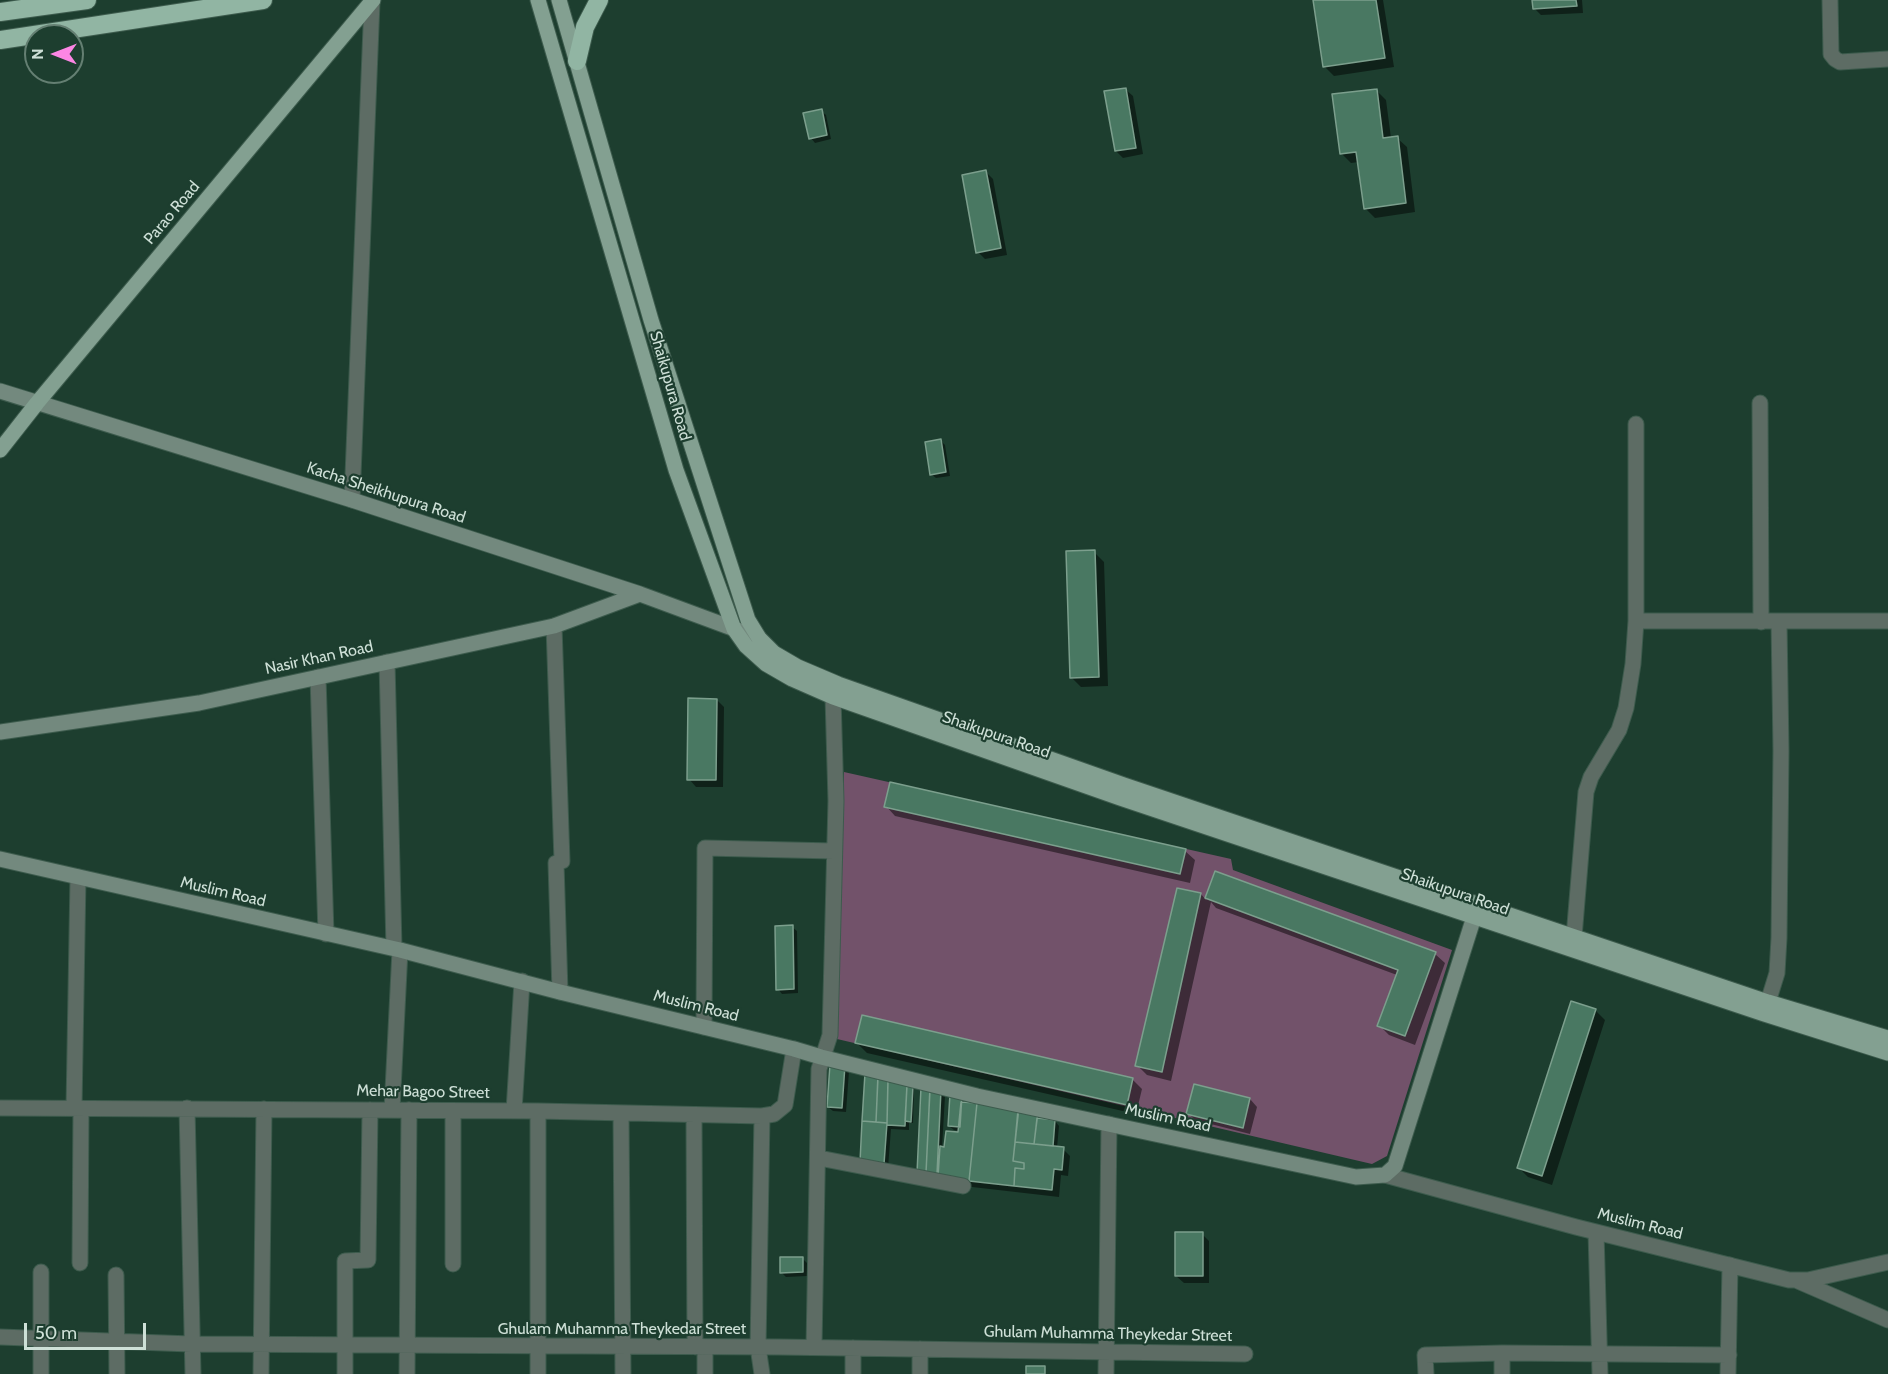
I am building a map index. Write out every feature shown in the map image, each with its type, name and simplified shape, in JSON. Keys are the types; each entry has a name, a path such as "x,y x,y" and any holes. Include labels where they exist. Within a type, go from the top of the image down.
{"highway":[{"path":"0,12 87,0"},
{"path":"0,40 263,0"},
{"path":"577,62 585,27 599,0"}],"main road":[{"name":"Shaikupura Road","path":"538,0 676,470 734,629 746,646 766,664 833,697 1120,798 1764,1014 1888,1053"},
{"name":"Shaikupura Road","path":"559,0 651,320 748,620 759,638 774,653 798,667 838,684 1124,785 1768,1002 1888,1038"},
{"name":"Parao Road","path":"0,450 373,1"}],"street":[{"path":"1830,0 1831,54 1835,59 1840,62 1888,59"},
{"path":"352,500 373,1"},
{"name":"Kacha Sheikhupura Road","path":"0,391 352,500 640,594 759,638"},
{"path":"1760,403 1761,622"},
{"path":"1574,937 1586,792 1591,777 1617,736 1623,718 1633,664 1636,621 1636,424"},
{"name":"Nasir Khan Road","path":"0,732 199,703 554,626 640,594"},
{"path":"1636,621 1888,621"},
{"path":"1768,1002 1776,973 1779,938 1779,622"},
{"path":"554,626 562,861 556,863 560,992"},
{"path":"387,662 397,949 392,1110"},
{"path":"318,677 326,934"},
{"path":"814,1347 819,1069 830,1035 836,801 833,697"},
{"path":"704,1026 705,848 834,850"},
{"name":"Muslim Road","path":"0,859 397,949 977,1096 1356,1177 1385,1174 1596,1232 1798,1281 1888,1262"},
{"path":"78,877 80,1263"},
{"path":"1385,1174 1395,1166 1474,917"},
{"path":"514,1111 522,981"},
{"path":"762,1374 758,1347 762,1116 774,1114 785,1105 794,1049"},
{"name":"Mehar Bagoo Street","path":"0,1108 538,1111 762,1116"},
{"path":"187,1108 193,1374"},
{"path":"261,1374 264,1109"},
{"path":"345,1374 345,1261 368,1260 370,1110"},
{"path":"407,1374 409,1110"},
{"path":"453,1111 453,1264"},
{"path":"538,1111 538,1374"},
{"path":"621,1113 623,1374"},
{"path":"694,1115 700,1347 705,1374"},
{"path":"1106,1374 1109,1124"},
{"path":"819,1158 963,1186"},
{"path":"1596,1232 1600,1374"},
{"path":"1728,1374 1730,1265"},
{"path":"41,1272 41,1374"},
{"path":"116,1275 117,1374"},
{"path":"1798,1281 1888,1320"},
{"name":"Ghulam Muhamma Theykedar Street","path":"0,1337 260,1345 814,1347 1245,1354"},
{"path":"853,1348 853,1374"},
{"path":"920,1349 920,1374"},
{"path":"1502,1353 1502,1374"},
{"path":"1425,1374 1425,1355 1600,1353 1729,1355"}],"shaded area":[{"path":"844,772 1231,859 1233,870 1452,950 1387,1156 1372,1164 837,1039"}],"building":[{"path":"1313,0 1376,0 1385,58 1323,67"},
{"path":"1532,0 1576,0 1577,6 1533,9"},
{"path":"1126,88 1136,148 1115,151 1104,91"},
{"path":"1377,89 1383,138 1398,136 1406,203 1364,209 1356,152 1340,154 1332,94"},
{"path":"822,109 827,135 809,139 803,113"},
{"path":"986,170 1001,248 976,253 962,175"},
{"path":"941,439 946,472 930,475 925,442"},
{"path":"1095,550 1099,677 1070,678 1066,551"},
{"path":"688,698 717,699 716,780 687,780"},
{"path":"890,782 1186,849 1180,874 884,807"},
{"path":"1215,871 1436,952 1405,1036 1377,1026 1398,970 1205,898"},
{"path":"1177,888 1201,893 1162,1072 1135,1066"},
{"path":"793,925 794,989 776,990 775,926"},
{"path":"1571,1001 1596,1009 1542,1176 1517,1168"},
{"path":"862,1015 1133,1078 1127,1105 855,1043"},
{"path":"830,1064 845,1065 842,1108 827,1107"},
{"path":"865,1073 878,1074 876,1122 862,1121"},
{"path":"878,1077 888,1077 887,1123 876,1122"},
{"path":"888,1081 907,1085 905,1126 887,1125"},
{"path":"1194,1084 1250,1098 1243,1128 1186,1114"},
{"path":"907,1085 913,1086 911,1122 905,1121"},
{"path":"921,1087 930,1087 926,1173 917,1173"},
{"path":"930,1090 941,1090 937,1174 926,1173"},
{"path":"950,1094 962,1095 960,1127 948,1126"},
{"path":"961,1102 977,1103 969,1181 938,1177 940,1146 944,1147 946,1131 958,1132"},
{"path":"977,1103 1019,1107 1013,1161 1024,1163 1024,1169 1015,1168 1014,1186 969,1181"},
{"path":"1018,1110 1038,1112 1034,1144 1015,1142"},
{"path":"1037,1118 1055,1120 1053,1146 1034,1144"},
{"path":"862,1121 887,1123 884,1164 860,1162"},
{"path":"1015,1142 1064,1147 1062,1170 1054,1169 1052,1190 1014,1186 1015,1168 1024,1169 1024,1163 1013,1161"},
{"path":"1175,1232 1203,1232 1203,1276 1175,1276"},
{"path":"780,1257 803,1257 803,1272 780,1273"},
{"path":"1026,1366 1045,1366 1045,1374 1026,1374"}]}
